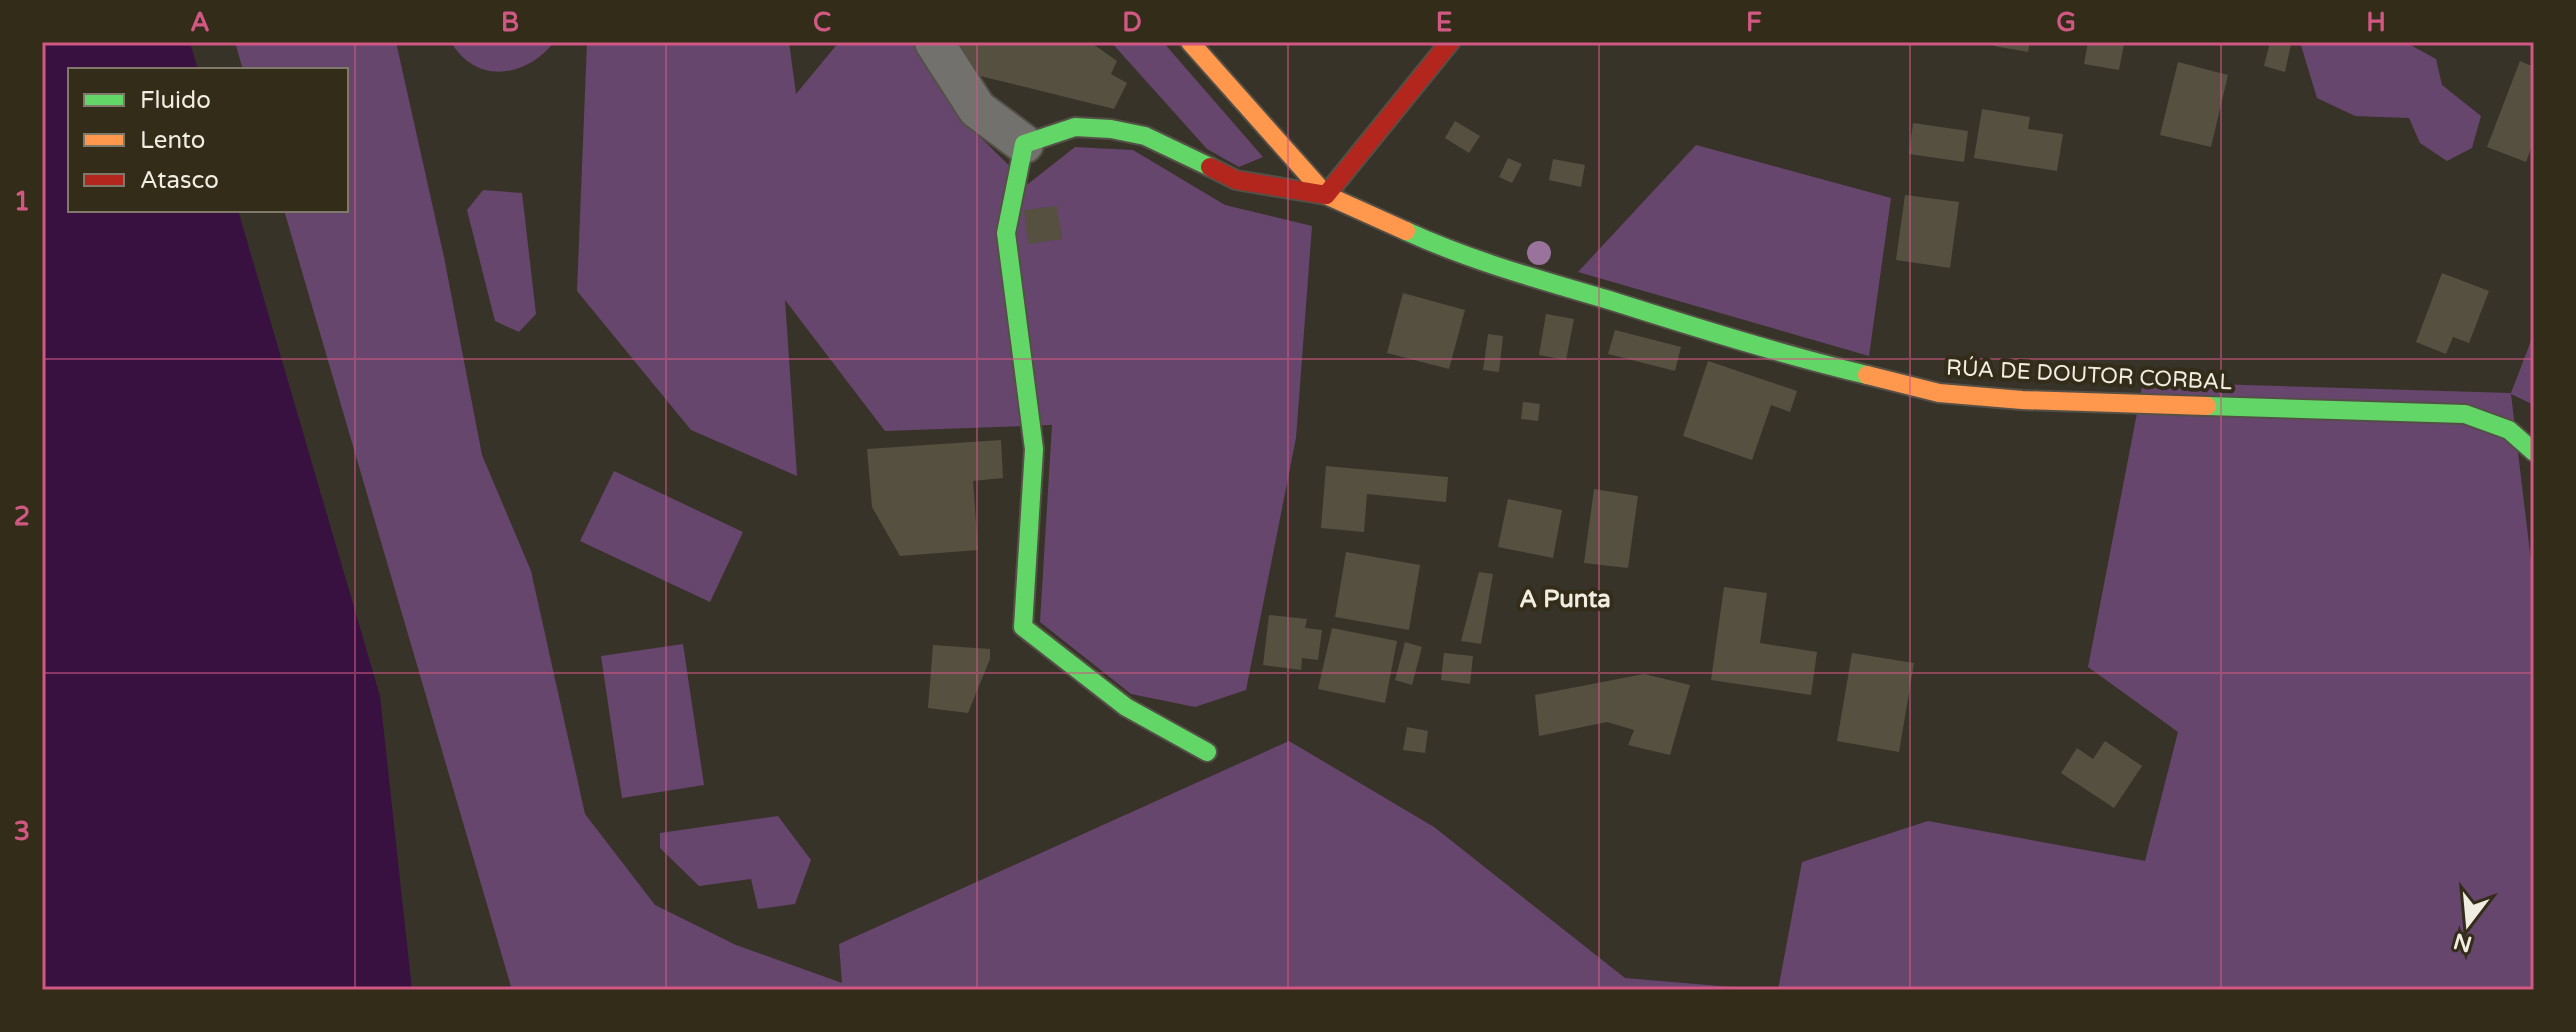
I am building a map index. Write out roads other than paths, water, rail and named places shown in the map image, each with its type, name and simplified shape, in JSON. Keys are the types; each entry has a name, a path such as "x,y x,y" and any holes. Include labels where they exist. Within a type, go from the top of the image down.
{"street":[{"path":"934,42 977,109 1024,144 1006,233 1034,449 1023,627 1126,707 1207,752"},
{"name":"RÚA DE DOUTOR CORBAL","path":"1190,42 1326,195"},
{"path":"1326,195 1450,42"},
{"name":"RÚA DE DOUTOR CORBAL","path":"1024,144 1075,127 1111,129 1145,136 1236,180 1326,195 1432,243 1740,341 1867,377 1939,393 2022,400 2465,414 2509,430 2534,452"}],"district":[{"name":"A Punta","path":"1565,599"}]}
